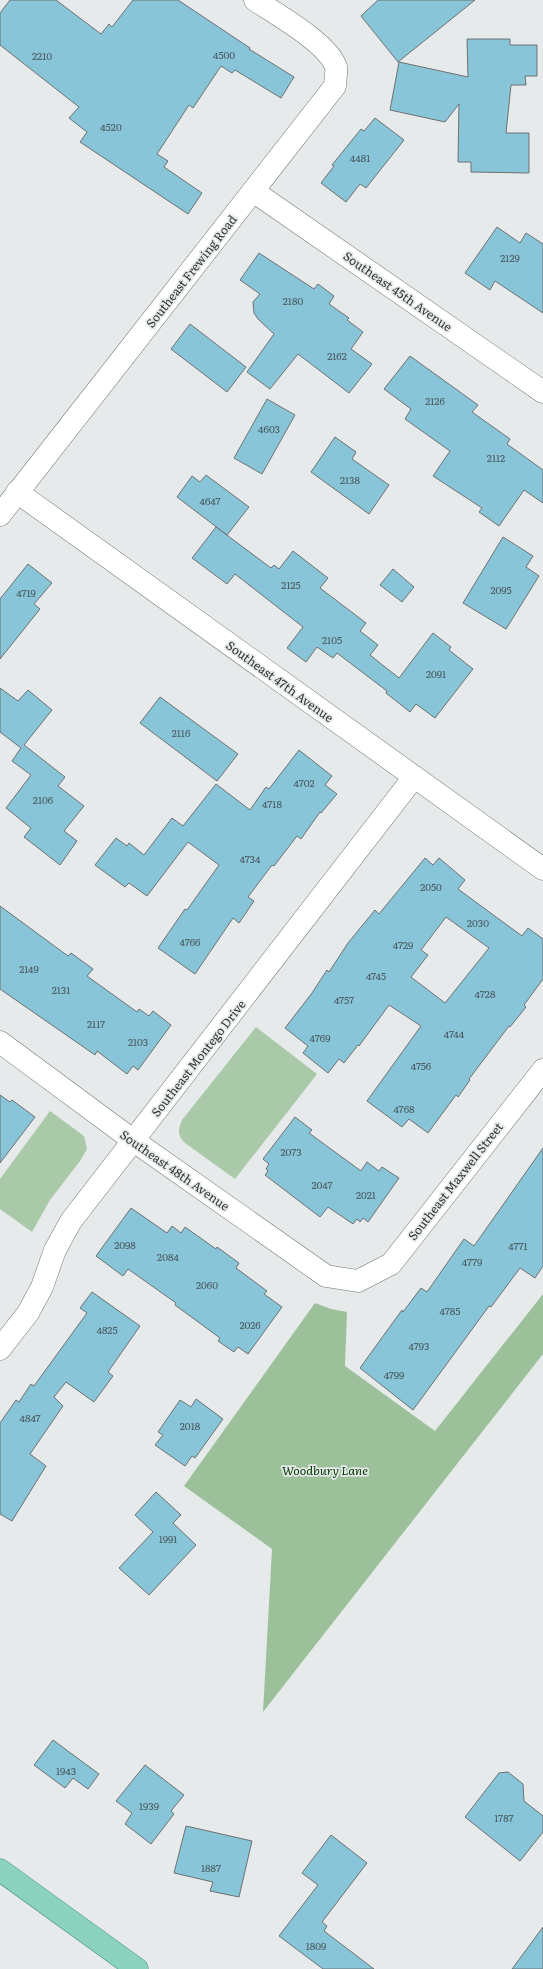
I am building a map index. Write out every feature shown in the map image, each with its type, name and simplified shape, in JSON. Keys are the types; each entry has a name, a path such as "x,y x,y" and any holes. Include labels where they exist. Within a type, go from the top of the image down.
{"main road":[{"path":"0,1870 137,1969"}],"street":[{"name":"Southeast Frewing Road","path":"0,515 335,86 336,68 327,52 296,28 255,0"},
{"name":"Southeast 45th Avenue","path":"253,190 543,392"},
{"name":"Southeast 47th Avenue","path":"18,492 543,870"},
{"name":"Southeast Montego Drive","path":"0,1349 28,1313 42,1287 54,1250 71,1221 414,777"},
{"name":"Southeast 48th Avenue","path":"0,1042 134,1141 326,1276 358,1281"},
{"name":"Southeast Maxwell Street","path":"358,1281 390,1264 543,1070"}],"green space":[{"path":"256,1027 317,1074 235,1179 185,1143 179,1135 179,1130 182,1120"},
{"path":"50,1111 84,1136 87,1149 80,1161 50,1200 32,1232 0,1209 0,1179"},
{"name":"Woodbury Lane","path":"543,1294 543,1354 263,1712 272,1549 184,1486 315,1303 331,1309 347,1312 345,1366 435,1431"}],"building":[{"path":"10,0 56,0 101,34 109,24 112,27 133,0 178,0 250,48 249,49 294,77 281,98 235,70 232,73 221,66 193,108 189,105 157,154 168,161 164,167 202,193 188,214 80,142 87,132 69,118 79,107 0,45 0,13"},
{"path":"378,0 475,0 398,62 361,16"},
{"path":"467,39 510,39 510,45 537,45 537,76 525,76 526,85 511,85 506,133 529,133 529,173 471,172 471,162 458,162 459,104 445,122 390,110 399,62 468,77"},
{"path":"375,118 404,140 366,188 360,184 346,202 321,183 334,166 332,165 361,129 364,131"},
{"path":"497,227 520,243 526,233 543,244 543,313 495,281 490,290 465,273"},
{"path":"259,253 314,289 318,284 334,296 329,304 349,318 347,320 363,332 351,349 372,364 349,393 298,354 270,389 247,372 274,334 258,319 254,313 253,302 260,294 240,280"},
{"path":"190,324 246,367 227,392 171,349"},
{"path":"410,356 478,405 472,412 510,439 507,444 543,470 543,503 524,490 499,526 479,512 482,508 433,476 450,451 405,419 411,409 384,389"},
{"path":"267,399 295,415 262,474 234,458"},
{"path":"335,437 356,452 352,459 389,485 369,514 311,472"},
{"path":"206,475 249,507 227,535 177,497 192,476 200,482"},
{"path":"216,527 271,568 274,565 279,569 293,551 328,578 320,588 366,623 360,631 378,645 370,655 399,678 433,633 451,647 449,650 473,669 435,718 416,704 410,712 386,693 387,691 337,653 333,658 317,647 306,662 287,648 303,627 235,574 227,584 192,558"},
{"path":"503,537 533,556 526,567 539,576 506,629 463,603"},
{"path":"28,564 52,583 34,604 40,609 0,659 0,599"},
{"path":"393,569 414,587 402,602 380,585"},
{"path":"0,688 18,701 28,690 52,710 24,745 65,777 58,786 84,806 64,831 77,841 60,865 24,837 31,828 6,808 31,775 12,761 21,748 0,732"},
{"path":"160,697 238,754 217,781 140,723"},
{"path":"299,750 332,776 325,785 337,794 321,813 320,812 301,839 297,836 274,866 272,865 248,897 254,901 239,923 233,918 195,974 158,948 185,909 187,910 219,865 188,842 147,896 129,883 125,887 95,865 116,838 127,846 129,843 144,855 172,818 183,826 216,784 250,810 266,787 269,789"},
{"path":"425,858 433,865 439,858 465,880 458,889 522,936 528,928 543,939 543,979 524,1005 526,1007 510,1027 509,1026 469,1079 470,1080 458,1097 456,1095 428,1133 409,1119 402,1127 367,1101 421,1026 389,1005 359,1046 358,1045 344,1063 339,1059 328,1073 303,1053 308,1046 285,1028 312,993 327,970 329,972 348,943 375,910 379,914","holes":["446,917 489,948 445,1003 411,977 428,955 421,950"]},
{"path":"0,906 68,956 71,953 93,969 87,976 137,1012 139,1009 149,1016 153,1011 171,1025 138,1070 133,1066 127,1074 97,1051 95,1055 0,989"},
{"path":"0,1095 10,1102 12,1100 35,1117 0,1163"},
{"path":"295,1117 312,1130 309,1133 361,1171 367,1162 379,1171 382,1167 399,1178 368,1222 363,1218 360,1222 357,1219 353,1224 328,1207 320,1217 265,1175 268,1171 266,1169 269,1164 263,1159"},
{"path":"543,1148 543,1266 535,1278 520,1268 491,1307 489,1306 413,1410 360,1368 402,1310 403,1312 421,1288 427,1292 464,1239 474,1246"},
{"path":"131,1208 167,1233 172,1226 181,1233 185,1227 216,1249 217,1247 239,1263 236,1268 267,1291 264,1294 282,1307 248,1354 238,1347 234,1352 218,1341 220,1338 175,1305 176,1303 128,1269 123,1276 96,1256"},
{"path":"92,1292 140,1326 108,1372 113,1376 94,1402 66,1382 54,1397 63,1406 30,1454 46,1466 12,1521 0,1514 0,1423 16,1400 19,1402 31,1384 34,1386 87,1313 80,1308"},
{"path":"196,1399 223,1419 195,1458 192,1456 185,1466 155,1445 163,1435 158,1432 180,1400 191,1407"},
{"path":"156,1492 181,1515 173,1523 196,1545 149,1595 119,1568 153,1532 135,1515"},
{"path":"53,1740 99,1774 88,1789 73,1778 65,1788 34,1765"},
{"path":"145,1765 184,1795 171,1811 174,1814 151,1844 125,1824 132,1813 116,1801"},
{"path":"508,1772 523,1784 524,1801 543,1816 543,1832 520,1861 465,1817 499,1773"},
{"path":"186,1826 252,1841 239,1897 210,1891 213,1882 174,1873"},
{"path":"331,1835 367,1863 322,1922 327,1926 324,1931 374,1969 323,1969 279,1936 318,1885 302,1873"},
{"path":"543,1927 543,1969 512,1969"}]}
